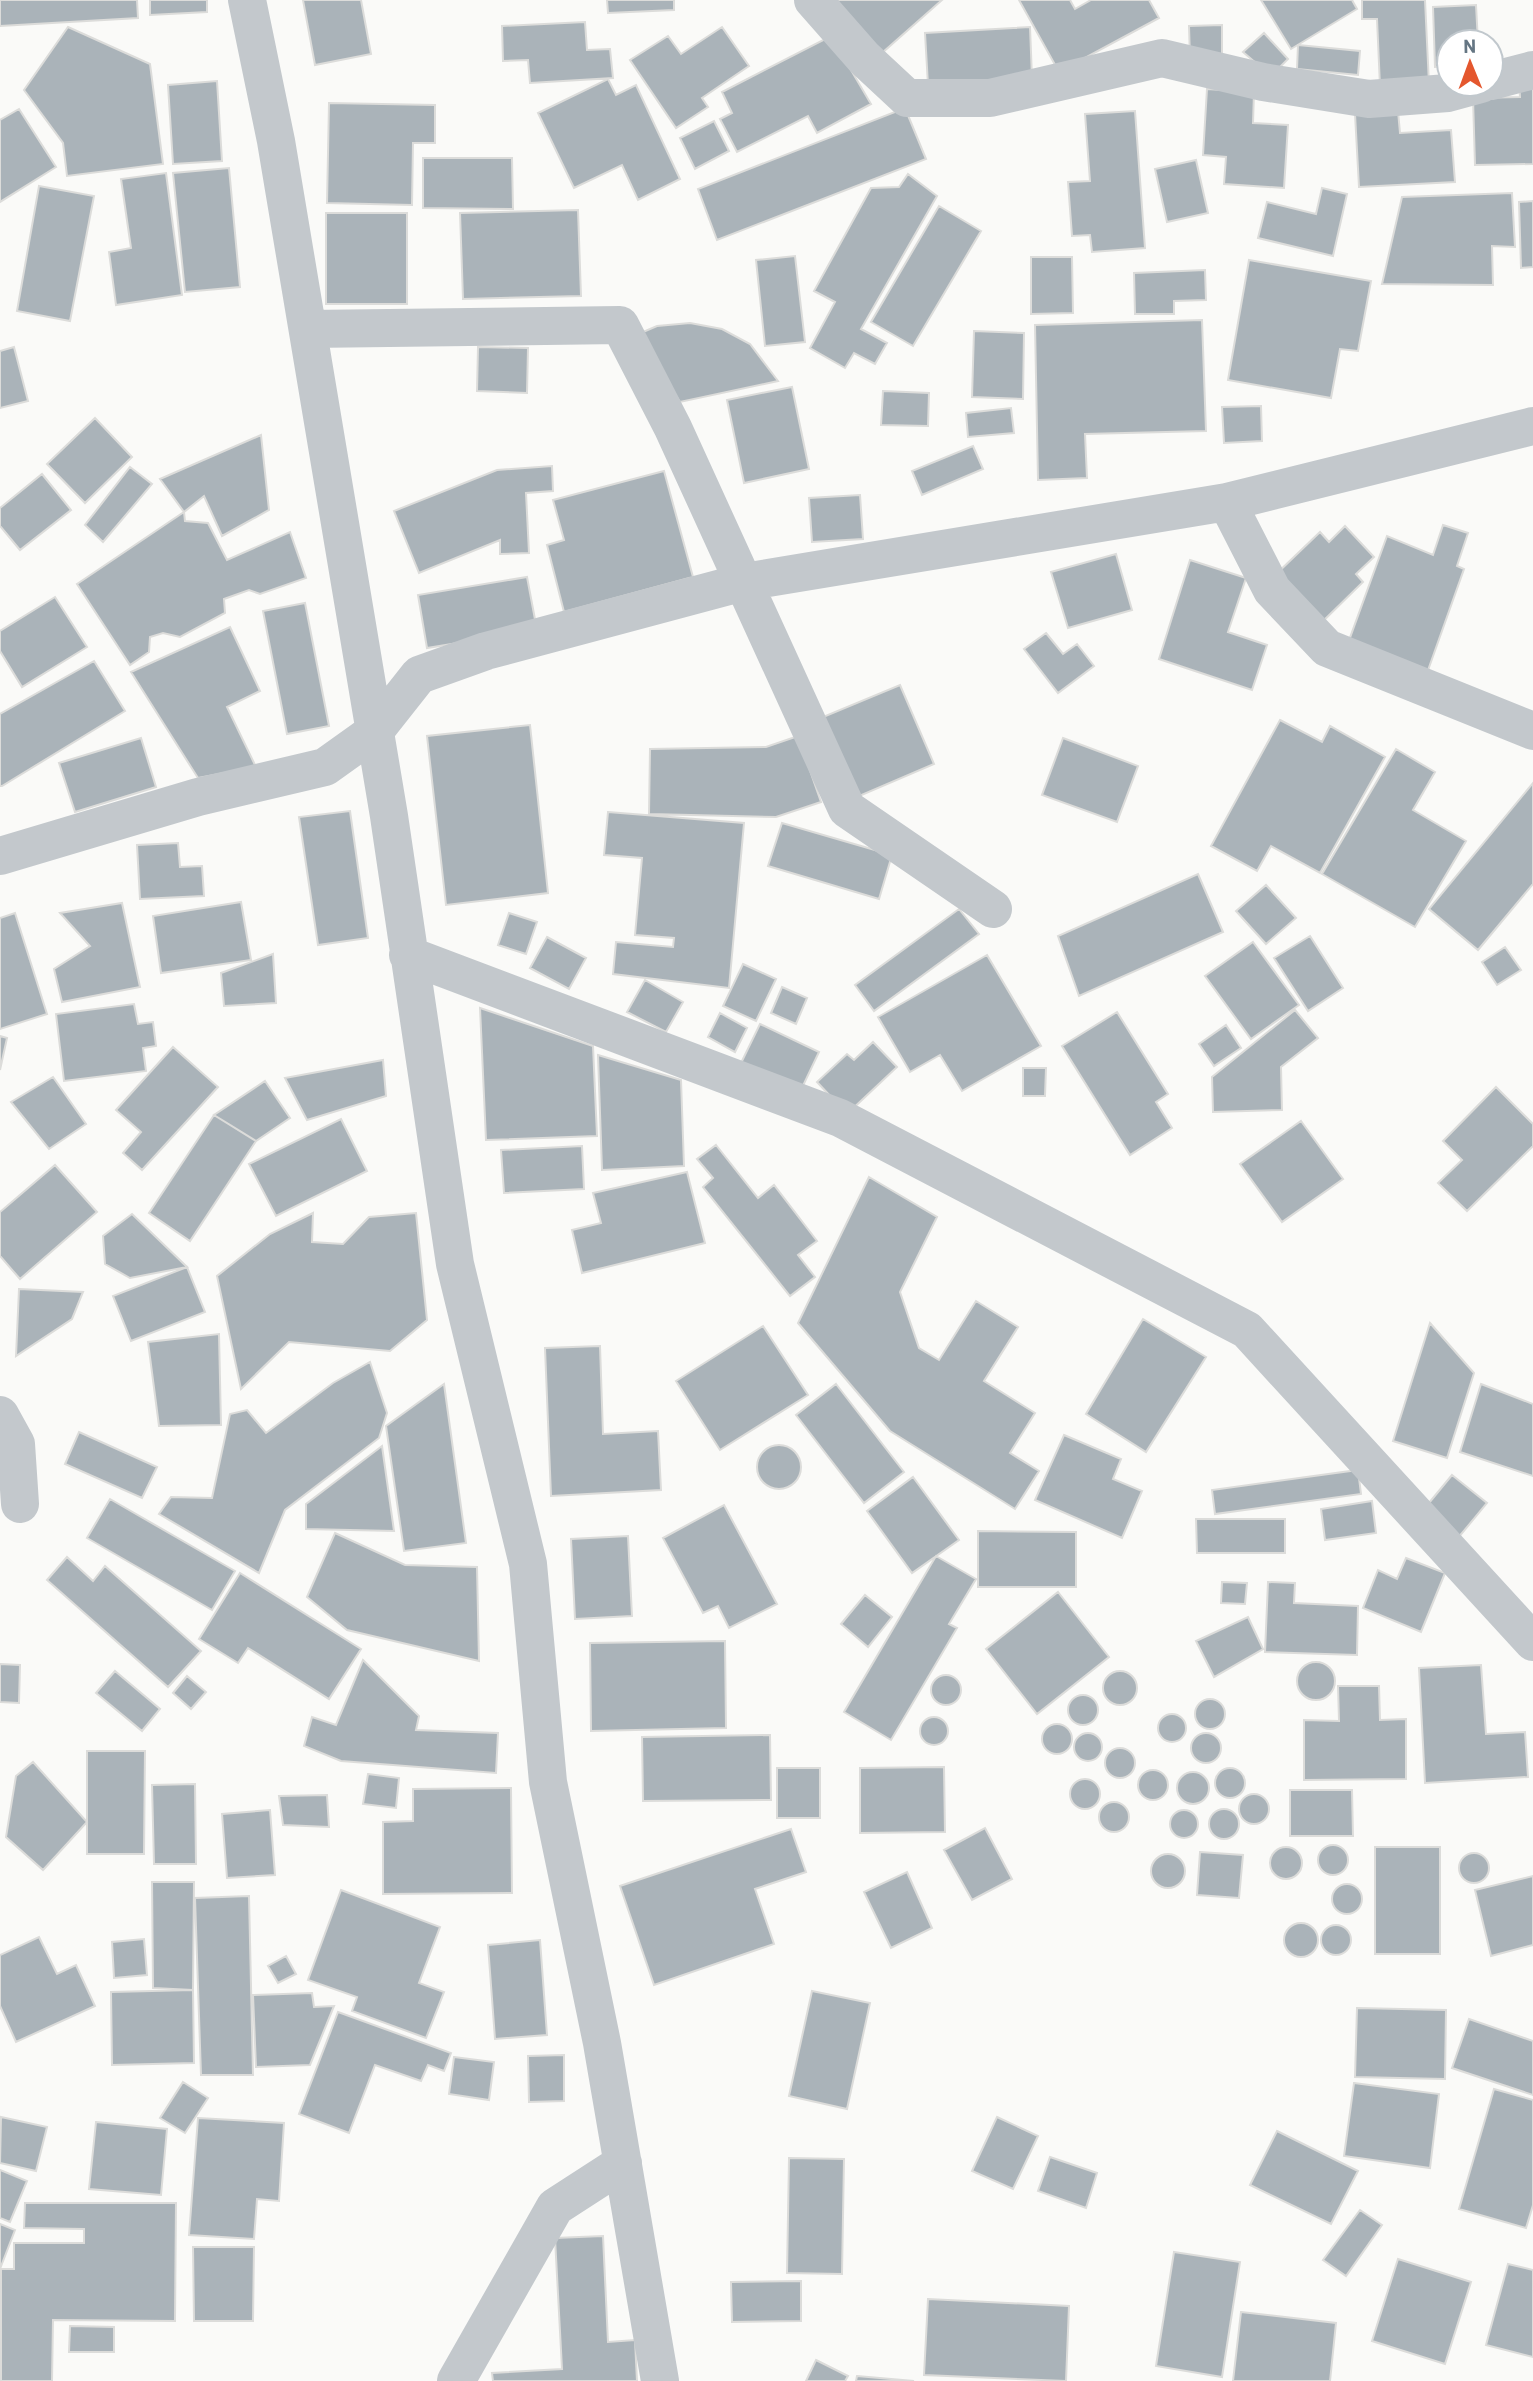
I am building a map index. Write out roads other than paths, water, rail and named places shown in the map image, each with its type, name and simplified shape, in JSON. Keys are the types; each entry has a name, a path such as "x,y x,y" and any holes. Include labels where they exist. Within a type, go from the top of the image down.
{"street":[{"path":"247,0 276,141 389,816 455,1264 527,1563 548,1782 603,2043 660,2381"},
{"path":"813,0 864,58 907,98 990,98 1162,58 1263,82 1370,99 1435,94"},
{"path":"1505,77 1533,70"},
{"path":"308,329 620,325 673,428 847,809 993,909"},
{"path":"0,856 198,797 325,767 374,732 419,675 486,651 744,582 1227,502 1533,426"},
{"path":"1227,502 1272,590 1327,648 1533,730"},
{"path":"408,955 840,1118 1247,1331 1533,1643"},
{"path":"0,1415 16,1444 20,1504"},
{"path":"456,2381 555,2207 623,2163"}]}
